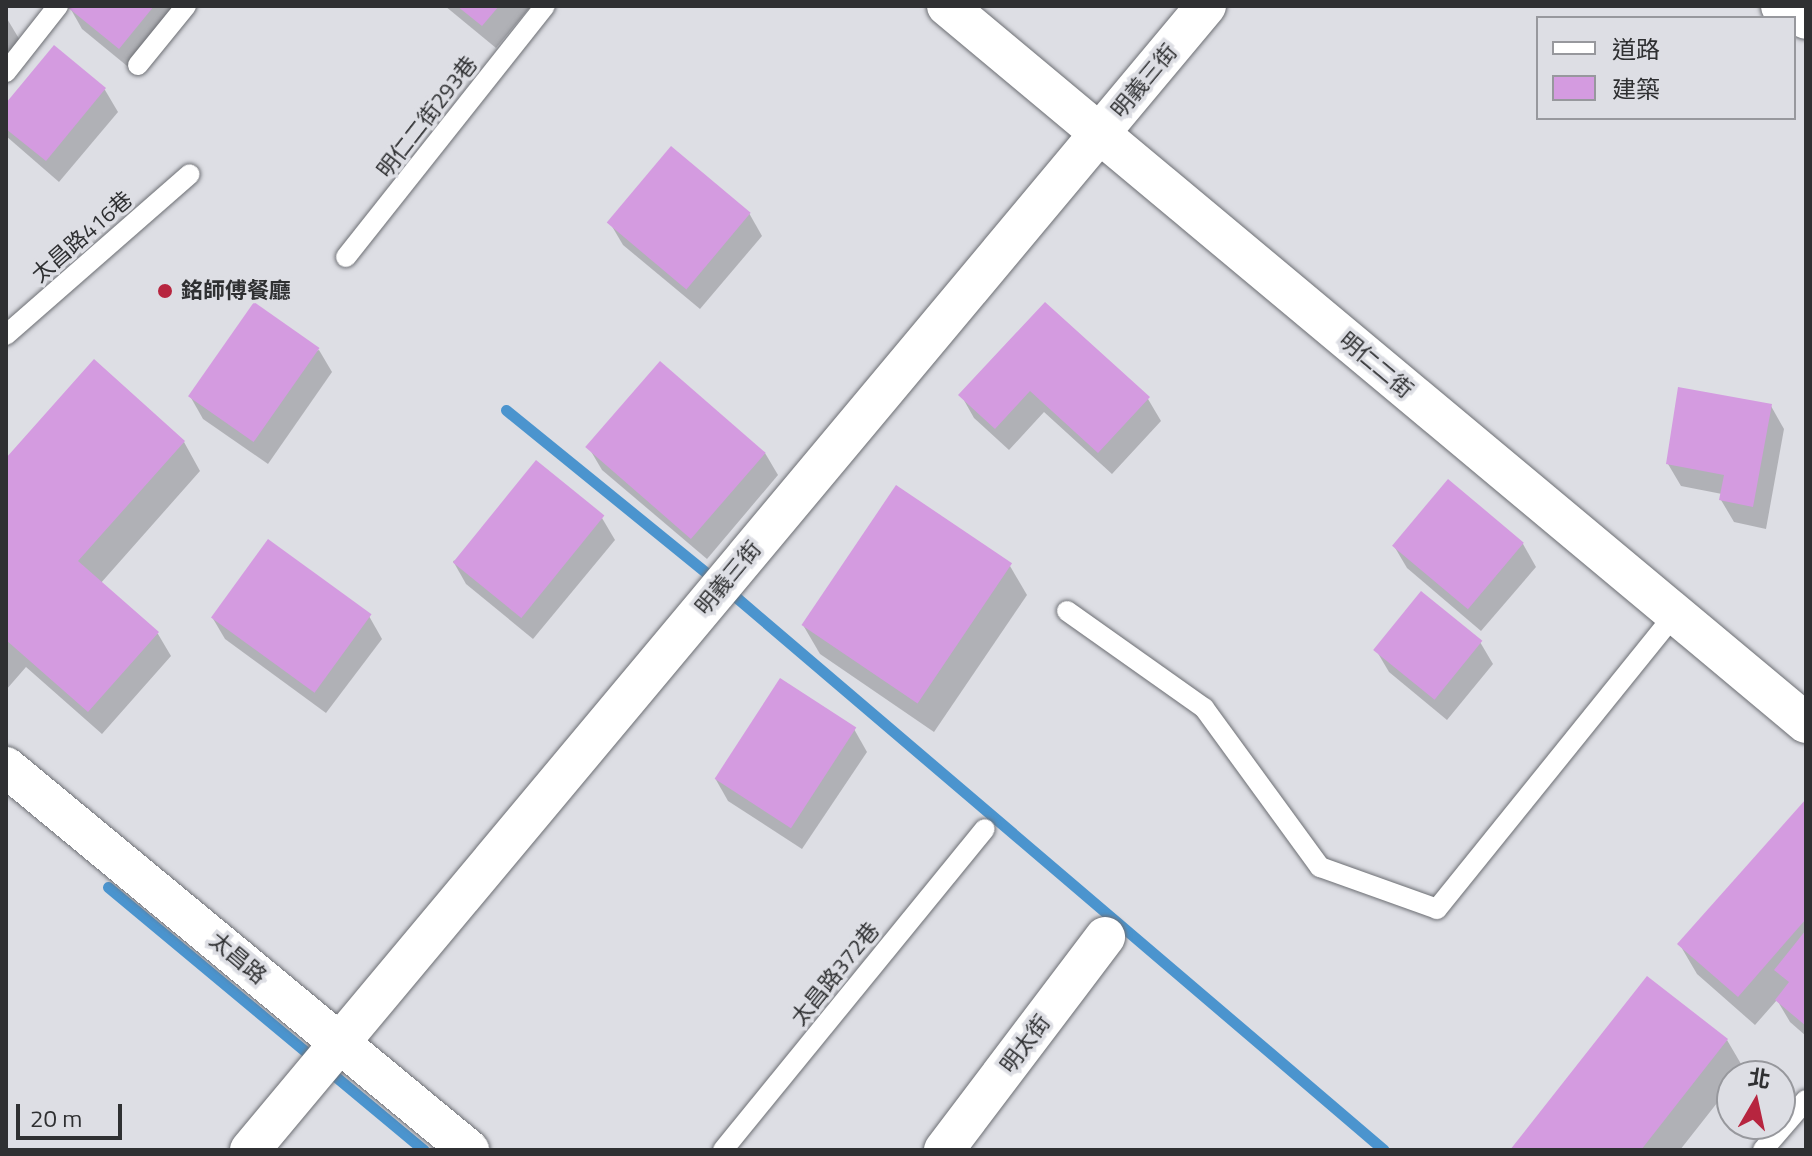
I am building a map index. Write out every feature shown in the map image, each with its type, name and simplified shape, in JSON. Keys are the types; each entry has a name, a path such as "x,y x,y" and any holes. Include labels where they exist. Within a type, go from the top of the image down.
{"street":[{"name":"明仁二街","path":"947,6 1806,723"},
{"name":"明義三街","path":"250,1150 1206,6"},
{"path":"1781,6 1806,19"},
{"name":"太昌路","path":"6,767 469,1150"},
{"name":"明太街","path":"951,1148 1105,937"}],"lane":[{"path":"6,72 58,6"},
{"path":"138,65 186,6"},
{"name":"明仁二街293巷","path":"346,257 545,6"},
{"name":"太昌路416巷","path":"6,335 190,174"},
{"path":"1067,611 1204,708 1320,867 1437,909 1674,615"},
{"name":"太昌路372巷","path":"723,1150 985,829"},
{"path":"1763,1150 1806,1100"}],"building":[{"path":"66,6 154,6 119,49"},
{"path":"457,6 499,6 482,26"},
{"path":"54,45 106,88 46,161 6,129 6,103"},
{"path":"671,146 751,213 686,289 607,223"},
{"path":"254,302 320,348 254,442 188,396"},
{"path":"1045,302 1150,397 1098,453 1030,391 995,429 958,395"},
{"path":"94,359 185,441 78,561 159,632 88,712 6,640 6,458"},
{"path":"660,361 766,453 691,539 585,447"},
{"path":"1678,387 1772,404 1753,507 1719,500 1724,475 1666,464"},
{"path":"536,460 604,515 521,618 453,563"},
{"path":"1448,479 1524,543 1468,609 1392,546"},
{"path":"896,485 1012,563 918,703 801,625"},
{"path":"268,539 372,614 315,693 211,617"},
{"path":"1421,591 1482,641 1435,700 1373,650"},
{"path":"780,678 856,728 791,828 715,779"},
{"path":"1806,799 1806,919 1738,997 1677,944"},
{"path":"1806,930 1806,1026 1775,1000 1789,982 1774,970"},
{"path":"1647,976 1728,1039 1641,1150 1510,1150"}],"waterway":[{"path":"506,410 737,598 1384,1150"},
{"path":"108,887 424,1150"}],"place":[{"name":"銘師傅餐廳","path":"165,291"}]}
